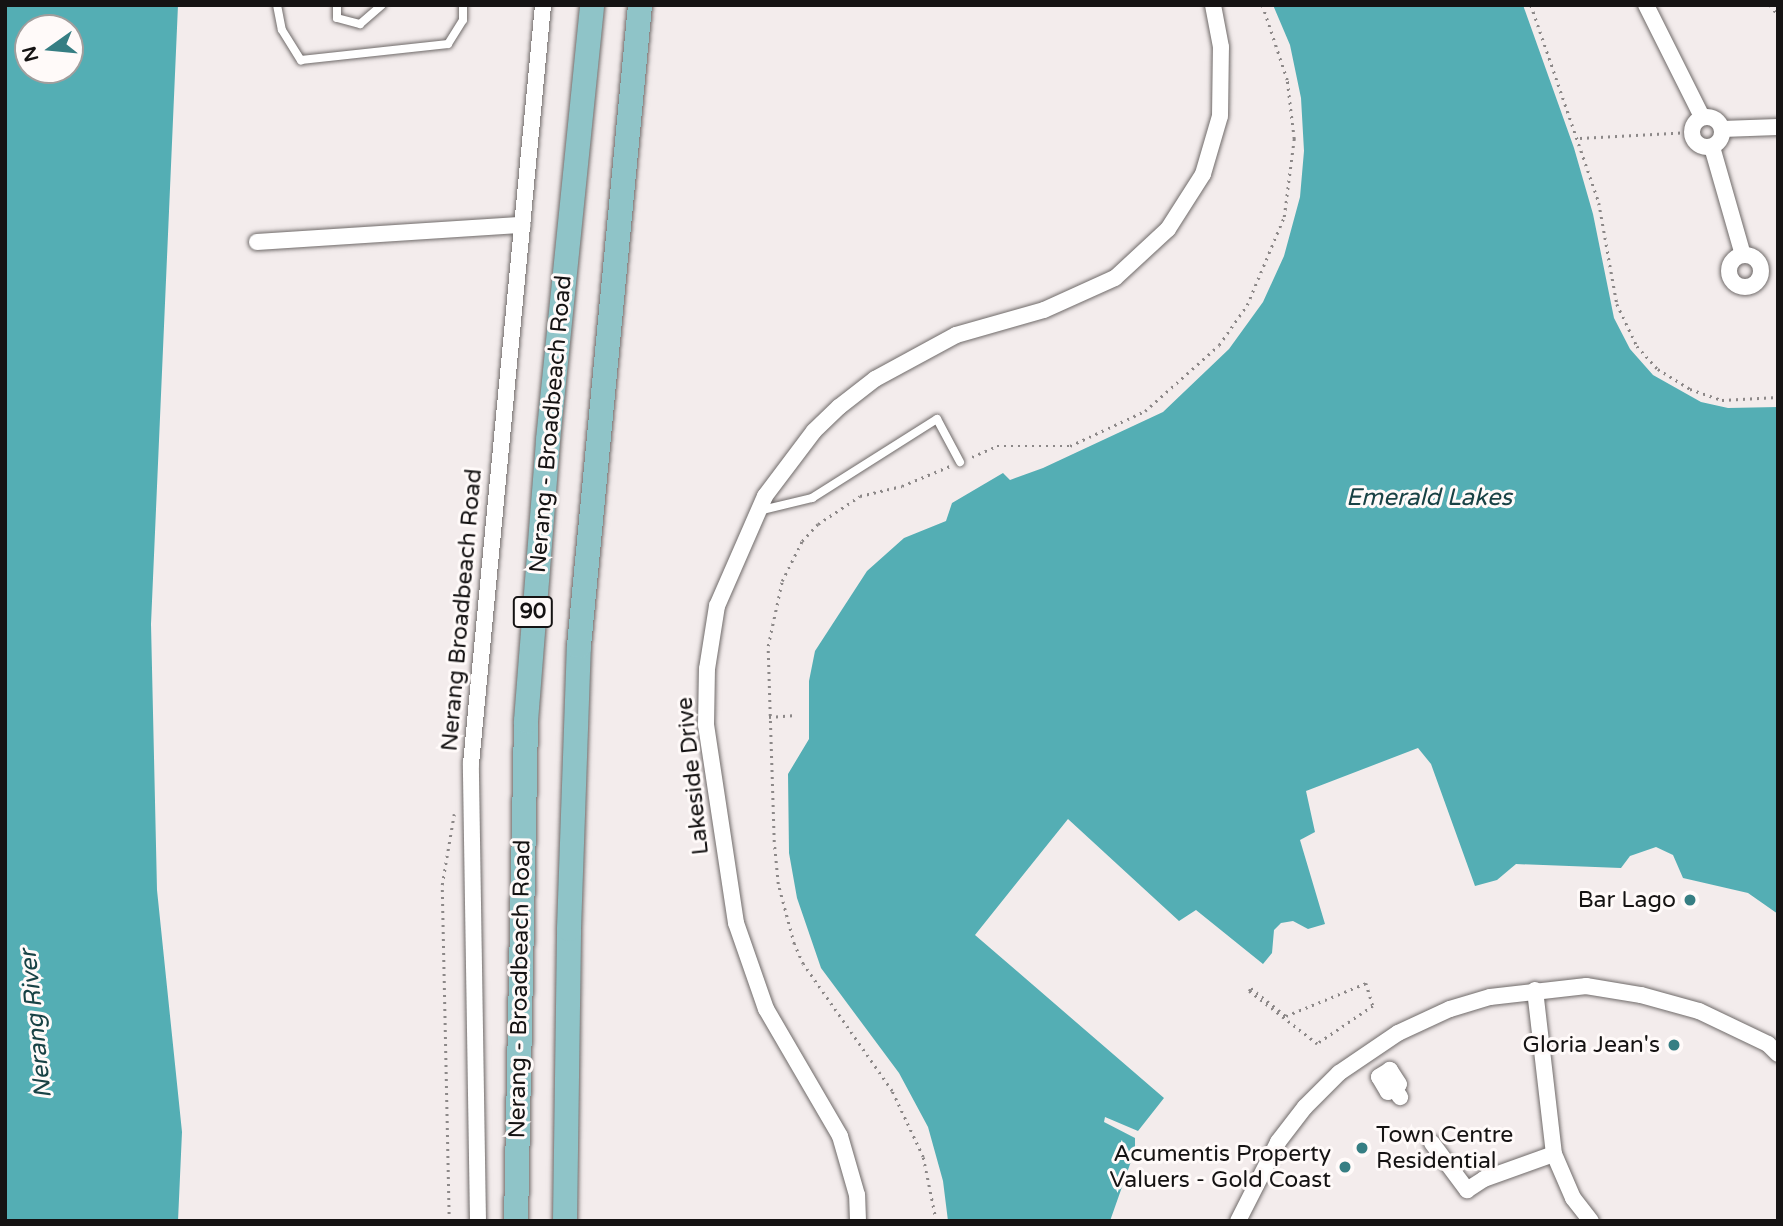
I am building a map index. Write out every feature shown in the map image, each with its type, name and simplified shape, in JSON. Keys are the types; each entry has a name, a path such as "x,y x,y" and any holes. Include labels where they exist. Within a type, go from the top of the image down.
{"main road":[{"name":"Nerang - Broadbeach Road","path":"516,1221 528,695 545,468 592,5"},
{"name":"Nerang - Broadbeach Road","path":"565,1221 569,929 579,646 640,5"}],"street":[{"name":"Nerang Broadbeach Road","path":"478,1221 471,764 543,5"},
{"name":"Lakeside Drive","path":"858,1221 856,1195 840,1136 781,1038 744,954 710,758 705,697 713,629 728,573 757,511 783,468 814,430 875,379 956,335 1081,297 1115,278 1168,229 1203,174 1220,116 1222,47 1213,5"},
{"path":"1646,5 1702,117"},
{"path":"1702,117 1714,118 1722,129"},
{"path":"1702,117 1691,132 1696,143 1712,146"},
{"path":"1722,129 1778,127"},
{"path":"1722,129 1712,146 1743,255"},
{"path":"257,242 522,225"},
{"path":"1238,1221 1278,1142 1331,1082 1398,1032 1450,1009 1535,990 1586,986 1641,995 1699,1011 1768,1044 1778,1054"},
{"path":"1535,990 1554,1154 1573,1198 1591,1221"},
{"path":"1369,1052 1384,1073 1379,1077 1388,1092 1397,1092"},
{"path":"1432,1143 1467,1191 1484,1179 1554,1154"}],"lane":[{"path":"277,5 282,30 301,60 448,44 463,20 463,5"},
{"path":"337,5 337,18 360,24 382,5"},
{"path":"757,511 812,498 937,419 960,462"}],"path":[{"path":"936,1221 923,1157 892,1091 803,964 794,944 778,884 769,717 771,617 802,541 832,512 860,496 902,486 997,446 1070,446 1145,411 1219,345 1247,305 1284,217 1294,139 1287,80 1262,5"},
{"path":"1531,5 1580,138 1599,203 1617,304 1637,346 1658,369 1690,389 1722,400 1778,397"},
{"path":"1770,5 1778,15"},
{"path":"1580,138 1691,132"},
{"path":"769,717 796,715"},
{"path":"1366,983 1373,1006 1366,1011 1317,1044 1249,990 1251,988 1286,1016 1366,983"}],"water":[{"name":"Nerang River","path":"5,5 178,5 151,624 157,890 182,1132 178,1221 5,1221"},
{"name":"Emerald Lakes","path":"1273,5 1523,5 1574,148 1593,214 1614,318 1630,349 1653,375 1701,402 1728,408 1778,407 1778,914 1748,893 1683,878 1673,855 1656,847 1630,856 1621,868 1516,864 1497,880 1475,886 1431,764 1418,748 1306,791 1315,832 1300,840 1325,924 1308,929 1293,921 1281,923 1274,930 1272,953 1263,964 1196,910 1179,921 1068,819 975,935 1164,1098 1138,1131 1105,1117 1104,1122 1135,1138 1135,1150 1110,1221 948,1221 943,1181 928,1127 899,1073 821,968 797,898 789,853 788,774 809,739 809,681 815,651 867,571 904,538 946,521 952,503 1003,473 1010,480 1043,468 1163,412 1229,349 1263,302 1284,256 1300,197 1304,151 1301,98 1290,45"}],"place":[{"name":"Bar Lago","path":"1690,900"},
{"name":"Gloria Jean's","path":"1674,1045"},
{"name":"Town Centre Residential","path":"1362,1148"},
{"name":"Acumentis Property Valuers - Gold Coast","path":"1345,1167"}]}
